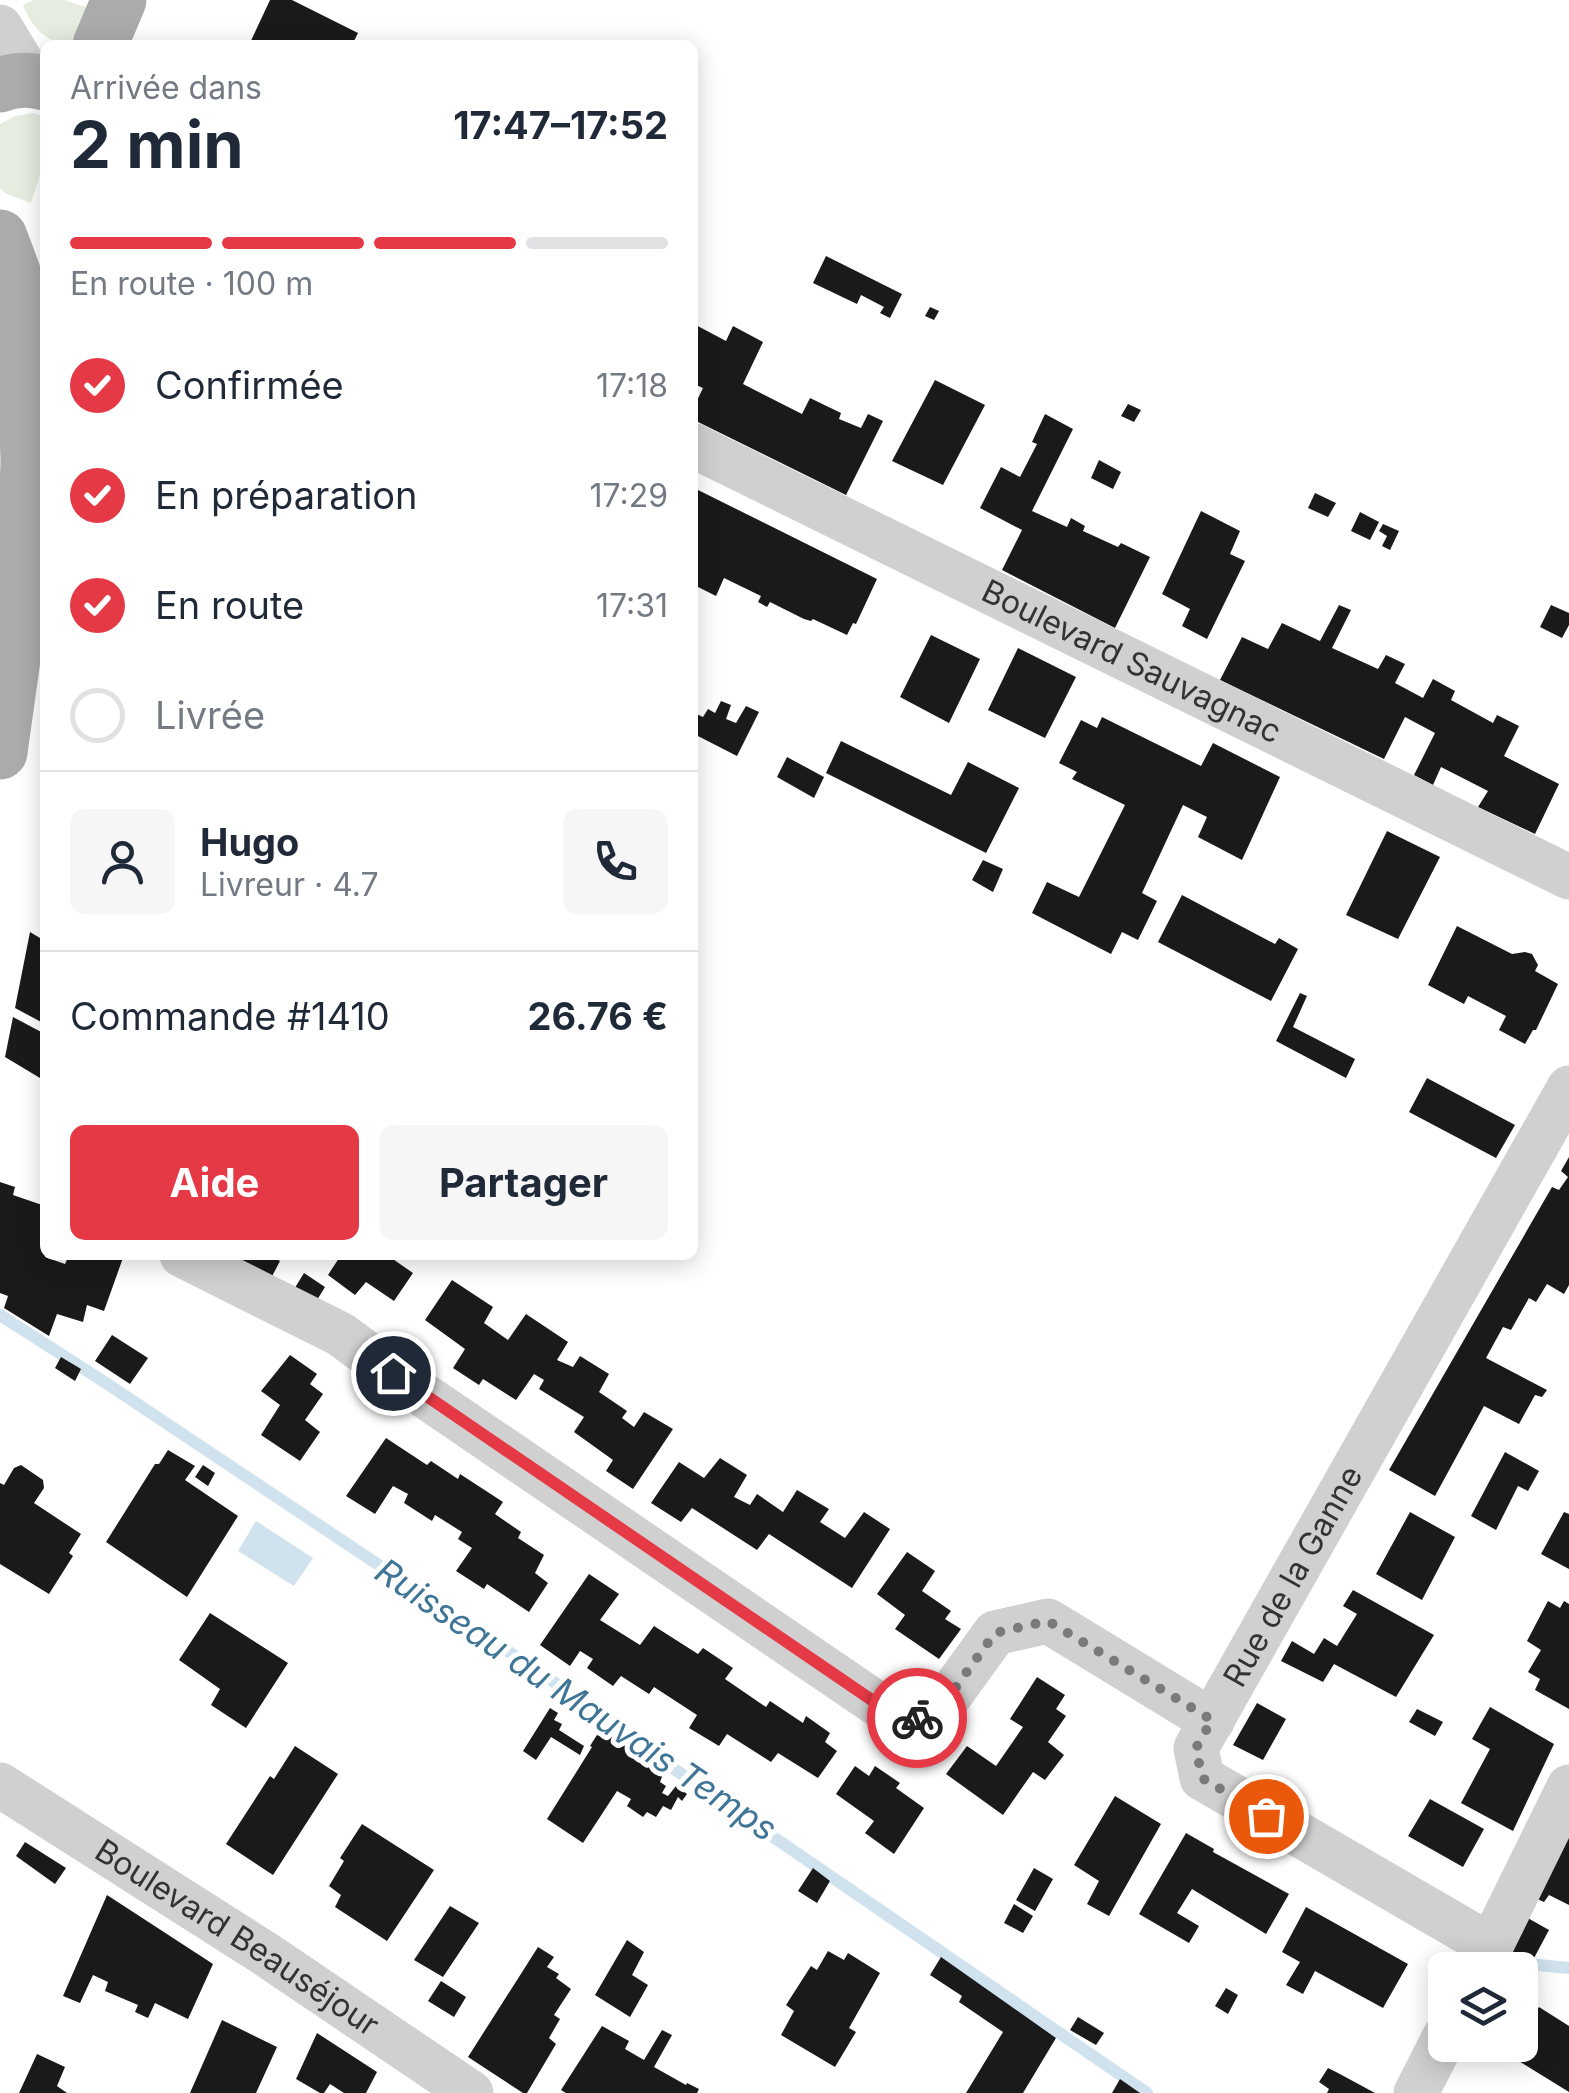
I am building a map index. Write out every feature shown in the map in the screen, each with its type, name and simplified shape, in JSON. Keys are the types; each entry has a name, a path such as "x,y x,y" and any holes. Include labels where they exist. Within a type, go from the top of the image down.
{"main road":[{"path":"102,40 119,0"},
{"path":"125,40 136,0"},
{"path":"24,580 28,462 23,299 0,236 40,238"},
{"path":"0,752 24,580 40,508"}],"street":[{"path":"0,27 26,83"},
{"name":"Boulevard Sauvagnac","path":"698,448 1569,877"},
{"name":"Rue de la Ganne","path":"1476,1952 1202,1778 1196,1748 1569,1088"},
{"path":"192,1260 340,1334 419,1392 901,1720 935,1716 995,1633 1048,1621 1212,1720"},
{"name":"Boulevard Beauséjour","path":"0,1786 264,1953 472,2093"},
{"path":"1488,1952 1569,1787"},
{"path":"1428,2088 1436,2062"}],"shaded area":[{"path":"34,0 65,0 97,11 73,40 53,40 35,26 23,5"},
{"path":"40,115 40,175 31,203 0,188 0,124 15,116"}],"water":[{"path":"256,1521 313,1558 294,1586 238,1551"}],"building":[{"path":"270,0 292,0 358,33 354,40 251,40"},
{"path":"826,256 902,294 890,318 880,313 884,307 861,295 857,304 813,283"},
{"path":"930,307 939,311 934,320 925,316"},
{"path":"698,326 726,341 733,326 763,342 743,384 802,414 810,398 841,413 839,419 861,428 868,414 883,421 846,495 698,422 698,398 703,388 698,386"},
{"path":"935,380 985,405 943,485 892,461"},
{"path":"1128,404 1141,410 1134,422 1121,416"},
{"path":"1045,414 1073,429 1032,511 1067,527 1071,518 1085,526 1083,531 1150,557 1115,628 1002,570 1022,530 980,508 1001,467 1020,477 1037,444 1032,442"},
{"path":"1099,460 1121,472 1113,489 1091,478"},
{"path":"698,490 877,579 847,635 770,602 767,607 758,602 761,596 724,578 716,596 698,587"},
{"path":"1315,493 1336,503 1328,517 1308,508"},
{"path":"1201,511 1240,531 1230,554 1245,561 1207,639 1182,626 1190,609 1162,594"},
{"path":"1360,512 1379,522 1370,540 1351,531"},
{"path":"1383,524 1399,531 1390,550 1382,546 1387,536 1379,531"},
{"path":"1339,605 1351,610 1332,648 1378,669 1386,655 1405,664 1395,683 1423,698 1433,679 1455,691 1451,700 1493,723 1497,715 1519,726 1504,756 1559,784 1535,834 1478,807 1488,791 1441,767 1433,785 1414,775 1435,733 1405,717 1384,759 1220,680 1242,637 1268,649 1282,623 1320,641"},
{"path":"1551,605 1569,613 1569,625 1562,638 1540,627"},
{"path":"931,635 980,659 949,723 900,697"},
{"path":"1018,648 1076,677 1045,738 988,710"},
{"path":"721,701 731,705 726,719 736,723 746,706 759,712 737,756 698,736 698,715 703,717 708,709 715,713"},
{"path":"1102,717 1201,766 1213,743 1280,777 1242,860 1198,837 1207,817 1183,805 1142,893 1157,901 1138,940 1122,932 1111,954 1032,913 1047,882 1079,897 1125,805 1072,779 1077,772 1059,763 1081,720 1097,728"},
{"path":"841,741 951,795 968,762 1019,788 986,853 826,773"},
{"path":"787,757 824,777 814,798 777,777"},
{"path":"1387,831 1440,857 1398,939 1346,915"},
{"path":"983,860 1003,869 993,892 972,880"},
{"path":"1182,895 1275,944 1279,938 1298,949 1271,1001 1158,942"},
{"path":"1457,926 1512,954 1532,954 1538,965 1535,971 1558,984 1525,1044 1499,1030 1506,1016 1468,996 1464,1004 1428,985"},
{"path":"30,932 40,938 40,1021 15,1008"},
{"path":"1300,993 1307,996 1293,1027 1355,1059 1346,1078 1276,1041"},
{"path":"13,1017 40,1031 40,1078 5,1057"},
{"path":"1427,1078 1515,1125 1496,1158 1409,1112"},
{"path":"1569,1157 1569,1285 1564,1294 1547,1284 1536,1302 1529,1298 1511,1330 1503,1327 1486,1358 1547,1390 1542,1397 1535,1395 1519,1424 1484,1406 1435,1496 1389,1470 1552,1187 1559,1190 1568,1177 1561,1171"},
{"path":"0,1182 15,1187 13,1195 40,1204 40,1260 65,1264 67,1260 122,1260 104,1311 87,1305 83,1322 57,1314 49,1336 4,1308 8,1296 0,1293"},
{"path":"229,1260 280,1261 269,1282"},
{"path":"338,1260 394,1260 413,1273 394,1301 366,1282 355,1295 328,1275"},
{"path":"304,1273 325,1287 314,1305 293,1291"},
{"path":"452,1280 493,1307 484,1323 508,1340 526,1314 568,1342 557,1360 573,1367 580,1356 609,1374 599,1392 627,1411 622,1418 634,1427 644,1412 673,1429 633,1489 606,1471 613,1460 574,1432 584,1417 539,1389 544,1380 534,1374 516,1400 483,1379 479,1385 453,1368 465,1349 425,1320"},
{"path":"112,1335 148,1358 130,1384 95,1361"},
{"path":"290,1355 317,1374 310,1384 323,1394 305,1420 320,1432 300,1461 261,1435 280,1405 261,1391"},
{"path":"61,1357 81,1369 75,1381 55,1368"},
{"path":"386,1438 427,1465 431,1461 458,1479 460,1474 503,1502 495,1514 521,1532 518,1538 544,1555 535,1573 548,1583 529,1612 487,1584 484,1589 456,1571 472,1548 458,1539 462,1532 435,1515 432,1521 404,1503 408,1494 393,1486 375,1514 346,1496"},
{"path":"168,1450 195,1466 185,1480 238,1516 187,1597 106,1542"},
{"path":"1505,1452 1539,1471 1528,1491 1518,1486 1496,1530 1471,1516"},
{"path":"720,1458 747,1475 734,1497 750,1505 757,1494 783,1512 797,1490 829,1509 820,1522 845,1538 864,1512 890,1529 852,1588 769,1534 757,1550 692,1508 681,1522 651,1503 679,1462 704,1478"},
{"path":"21,1465 43,1480 44,1488 34,1503 81,1534 69,1553 73,1556 49,1594 0,1564 0,1483 4,1485 14,1468"},
{"path":"203,1465 215,1473 208,1486 195,1477"},
{"path":"1410,1512 1455,1537 1422,1600 1376,1574"},
{"path":"1564,1512 1569,1514 1569,1569 1541,1554"},
{"path":"907,1552 935,1571 922,1591 951,1611 945,1619 961,1629 939,1659 895,1629 905,1615 877,1594"},
{"path":"589,1574 619,1594 600,1620 640,1645 654,1626 698,1654 703,1648 733,1668 725,1679 766,1707 770,1701 803,1723 806,1716 830,1733 825,1742 837,1751 818,1778 778,1753 771,1762 727,1734 719,1746 689,1728 697,1715 654,1687 649,1694 621,1676 613,1686 587,1668 593,1659 580,1651 570,1666 540,1645"},
{"path":"1353,1590 1434,1635 1396,1697 1334,1664 1323,1682 1281,1661 1292,1641 1314,1654 1324,1638 1337,1646 1357,1614 1343,1606"},
{"path":"1548,1601 1560,1608 1564,1601 1569,1604 1569,1709 1535,1690 1540,1679 1528,1672 1541,1650 1527,1641"},
{"path":"210,1613 288,1663 246,1728 211,1705 220,1689 179,1660"},
{"path":"1037,1677 1065,1695 1056,1709 1066,1716 1048,1742 1064,1755 1045,1780 1033,1772 1003,1815 946,1774 967,1746 996,1766 1023,1727 1010,1719"},
{"path":"1257,1703 1286,1719 1263,1760 1233,1745"},
{"path":"1490,1707 1554,1744 1513,1831 1461,1803 1490,1749 1472,1739"},
{"path":"550,1708 558,1713 554,1720 562,1724 559,1730 584,1746 580,1755 551,1737 536,1760 523,1751"},
{"path":"1417,1709 1443,1722 1435,1736 1409,1722"},
{"path":"602,1727 654,1762 651,1767 663,1774 660,1782 666,1786 662,1793 668,1796 676,1786 687,1794 682,1801 678,1797 671,1810 663,1806 656,1817 647,1812 643,1817 627,1806 631,1799 617,1791 583,1843 547,1819"},
{"path":"295,1746 338,1774 273,1875 226,1844 270,1776 274,1779"},
{"path":"855,1766 869,1776 875,1766 900,1783 896,1788 924,1808 894,1854 865,1833 874,1821 836,1794"},
{"path":"1115,1796 1161,1824 1109,1916 1087,1904 1099,1881 1074,1865"},
{"path":"1430,1799 1484,1829 1463,1867 1408,1836"},
{"path":"362,1824 434,1870 387,1941 335,1907 341,1895 329,1886 344,1861 340,1858"},
{"path":"1569,1829 1569,1905 1549,1895 1544,1902 1535,1898"},
{"path":"1186,1833 1289,1894 1266,1934 1192,1889 1177,1913 1199,1926 1189,1943 1139,1914"},
{"path":"25,1842 66,1868 55,1884 16,1856"},
{"path":"813,1868 830,1881 817,1903 798,1891"},
{"path":"1034,1868 1053,1879 1035,1911 1016,1900"},
{"path":"107,1895 213,1964 188,2019 155,2003 148,2018 135,2012 138,2005 105,1991 108,1982 93,1975 80,2003 63,1996"},
{"path":"1014,1904 1033,1916 1023,1933 1004,1923"},
{"path":"450,1906 479,1923 443,1977 414,1960"},
{"path":"1306,1907 1408,1964 1383,2008 1315,1971 1303,1994 1286,1985 1300,1962 1282,1952"},
{"path":"1526,1917 1549,1930 1537,1952 1508,1952"},
{"path":"627,1940 644,1952 632,1975 648,1985 630,2017 595,1995"},
{"path":"538,1947 554,1957 547,1967 571,1989 554,2015 560,2019 549,2038 556,2044 527,2093 523,2093 468,2057"},
{"path":"828,1951 844,1960 848,1953 880,1973 849,2028 856,2032 835,2067 781,2035 794,2011 786,2005 811,1966 817,1970"},
{"path":"941,1957 1056,2038 1023,2093 966,2093 1003,2032 959,2002 962,1996 930,1975"},
{"path":"441,1981 466,1997 454,2017 428,2001"},
{"path":"1226,1988 1238,1995 1228,2014 1215,2006"},
{"path":"1538,2009 1569,2026 1569,2092 1520,2062 1538,2062"},
{"path":"1078,2017 1104,2033 1096,2045 1070,2030"},
{"path":"222,2020 277,2047 256,2093 190,2093"},
{"path":"602,2026 629,2041 625,2049 644,2060 662,2030 672,2035 654,2067 699,2089 697,2093 561,2090"},
{"path":"317,2033 377,2072 366,2093 344,2093 330,2084 320,2093 296,2079"},
{"path":"37,2054 65,2067 57,2086 67,2093 19,2093"},
{"path":"1328,2068 1375,2093 1327,2093 1329,2089 1319,2082"},
{"path":"1120,2079 1140,2093 1112,2093"}],"waterway":[{"name":"Ruisseau du Mauvais Temps","path":"0,1315 551,1680 661,1760 1147,2093"},
{"name":"Ruisseau du Mauvais Temps","path":"1538,1965 1569,1968"}],"way so far":[{"path":"917,1718 935,1716 995,1633 1048,1621 1212,1720 1196,1748 1202,1778 1266,1816"}],"route":[{"path":"393,1373 901,1720 917,1718"}]}
